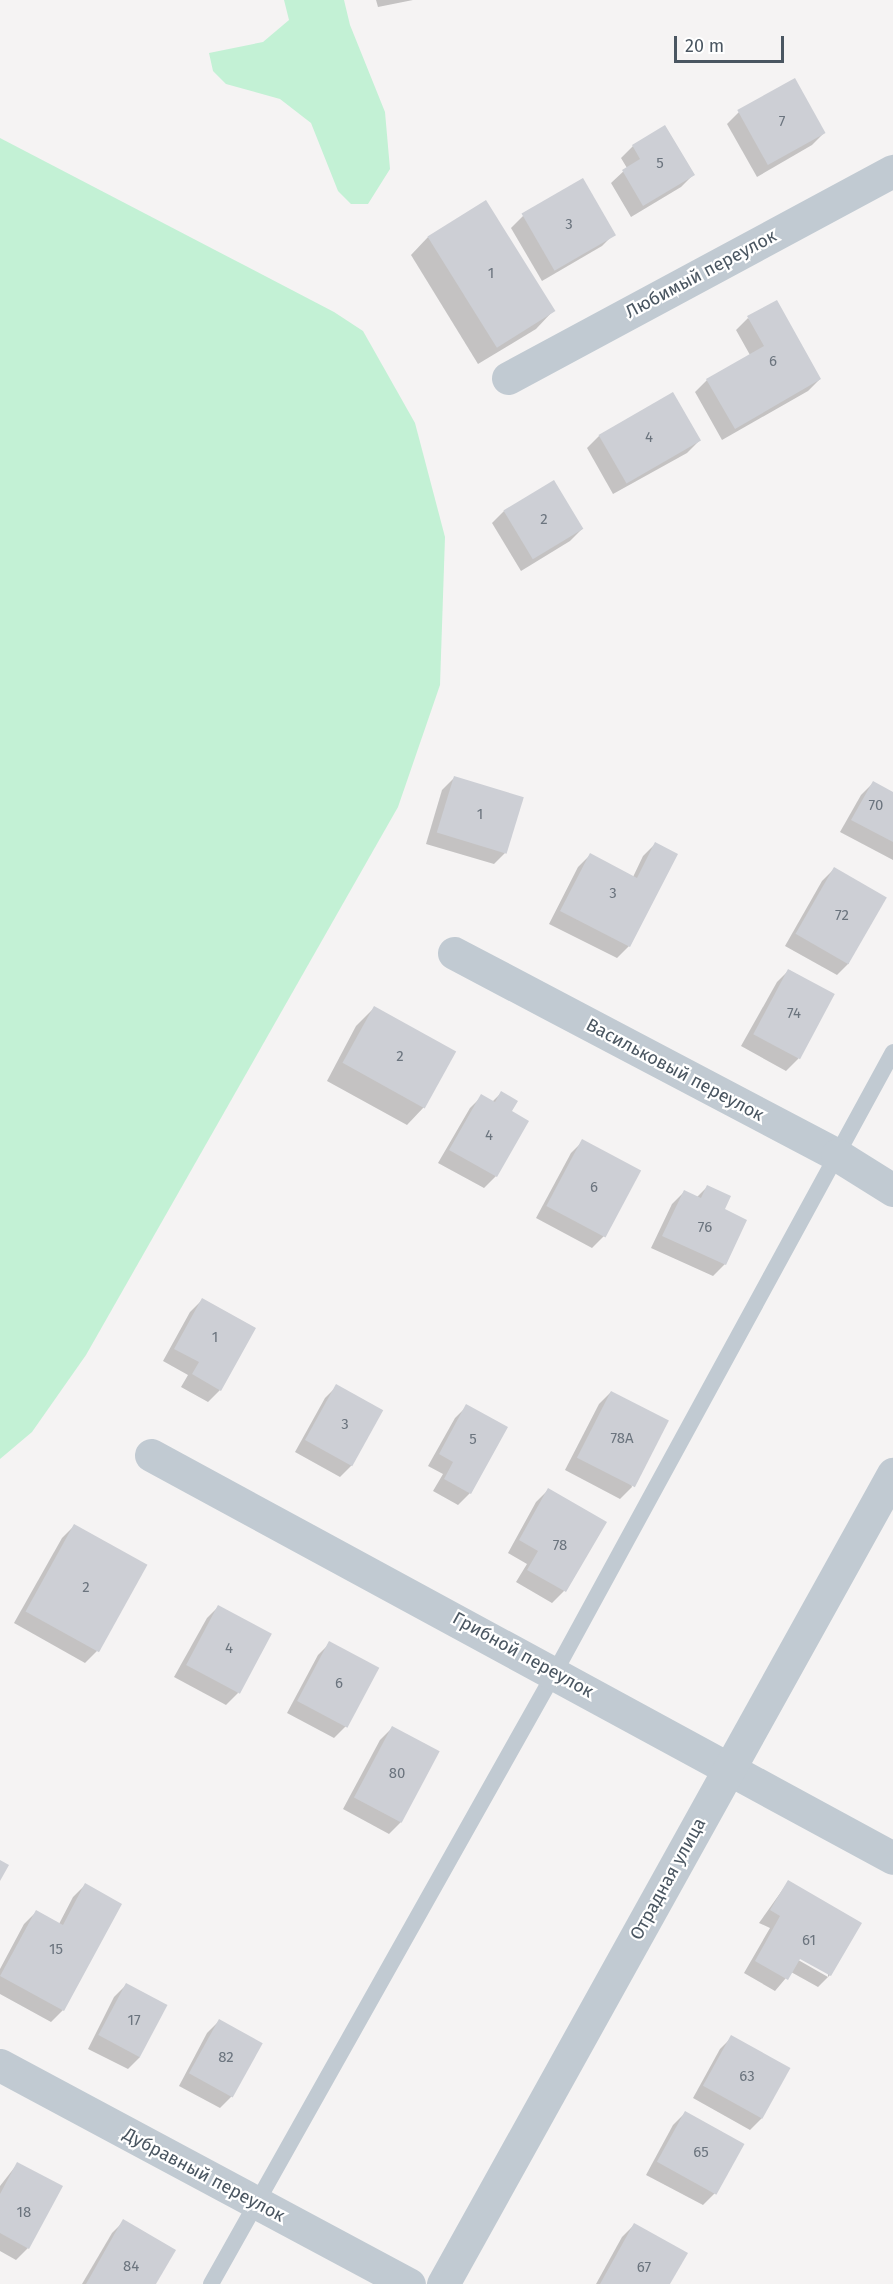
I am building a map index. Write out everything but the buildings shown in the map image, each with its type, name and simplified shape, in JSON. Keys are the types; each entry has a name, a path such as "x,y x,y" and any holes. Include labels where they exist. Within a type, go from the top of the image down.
{"street":[{"name":"Любимый переулок","path":"508,378 893,171"},
{"name":"Васильковый переулок","path":"454,953 837,1155 893,1190"},
{"name":"Грибной переулок","path":"151,1455 555,1672 729,1771 893,1858"},
{"name":"Отрадная улица","path":"443,2284 893,1474"},
{"name":"Дубравный переулок","path":"0,2065 409,2284"}],"lane":[{"path":"211,2284 555,1672 893,1052"}],"green space":[{"path":"284,0 344,0 350,25 385,112 390,169 368,204 351,204 338,191 311,123 280,99 226,84 213,71 209,53 263,42 289,20"},
{"path":"0,138 334,312 363,331 415,423 445,537 440,685 398,807 86,1355 32,1432 0,1459"}]}
